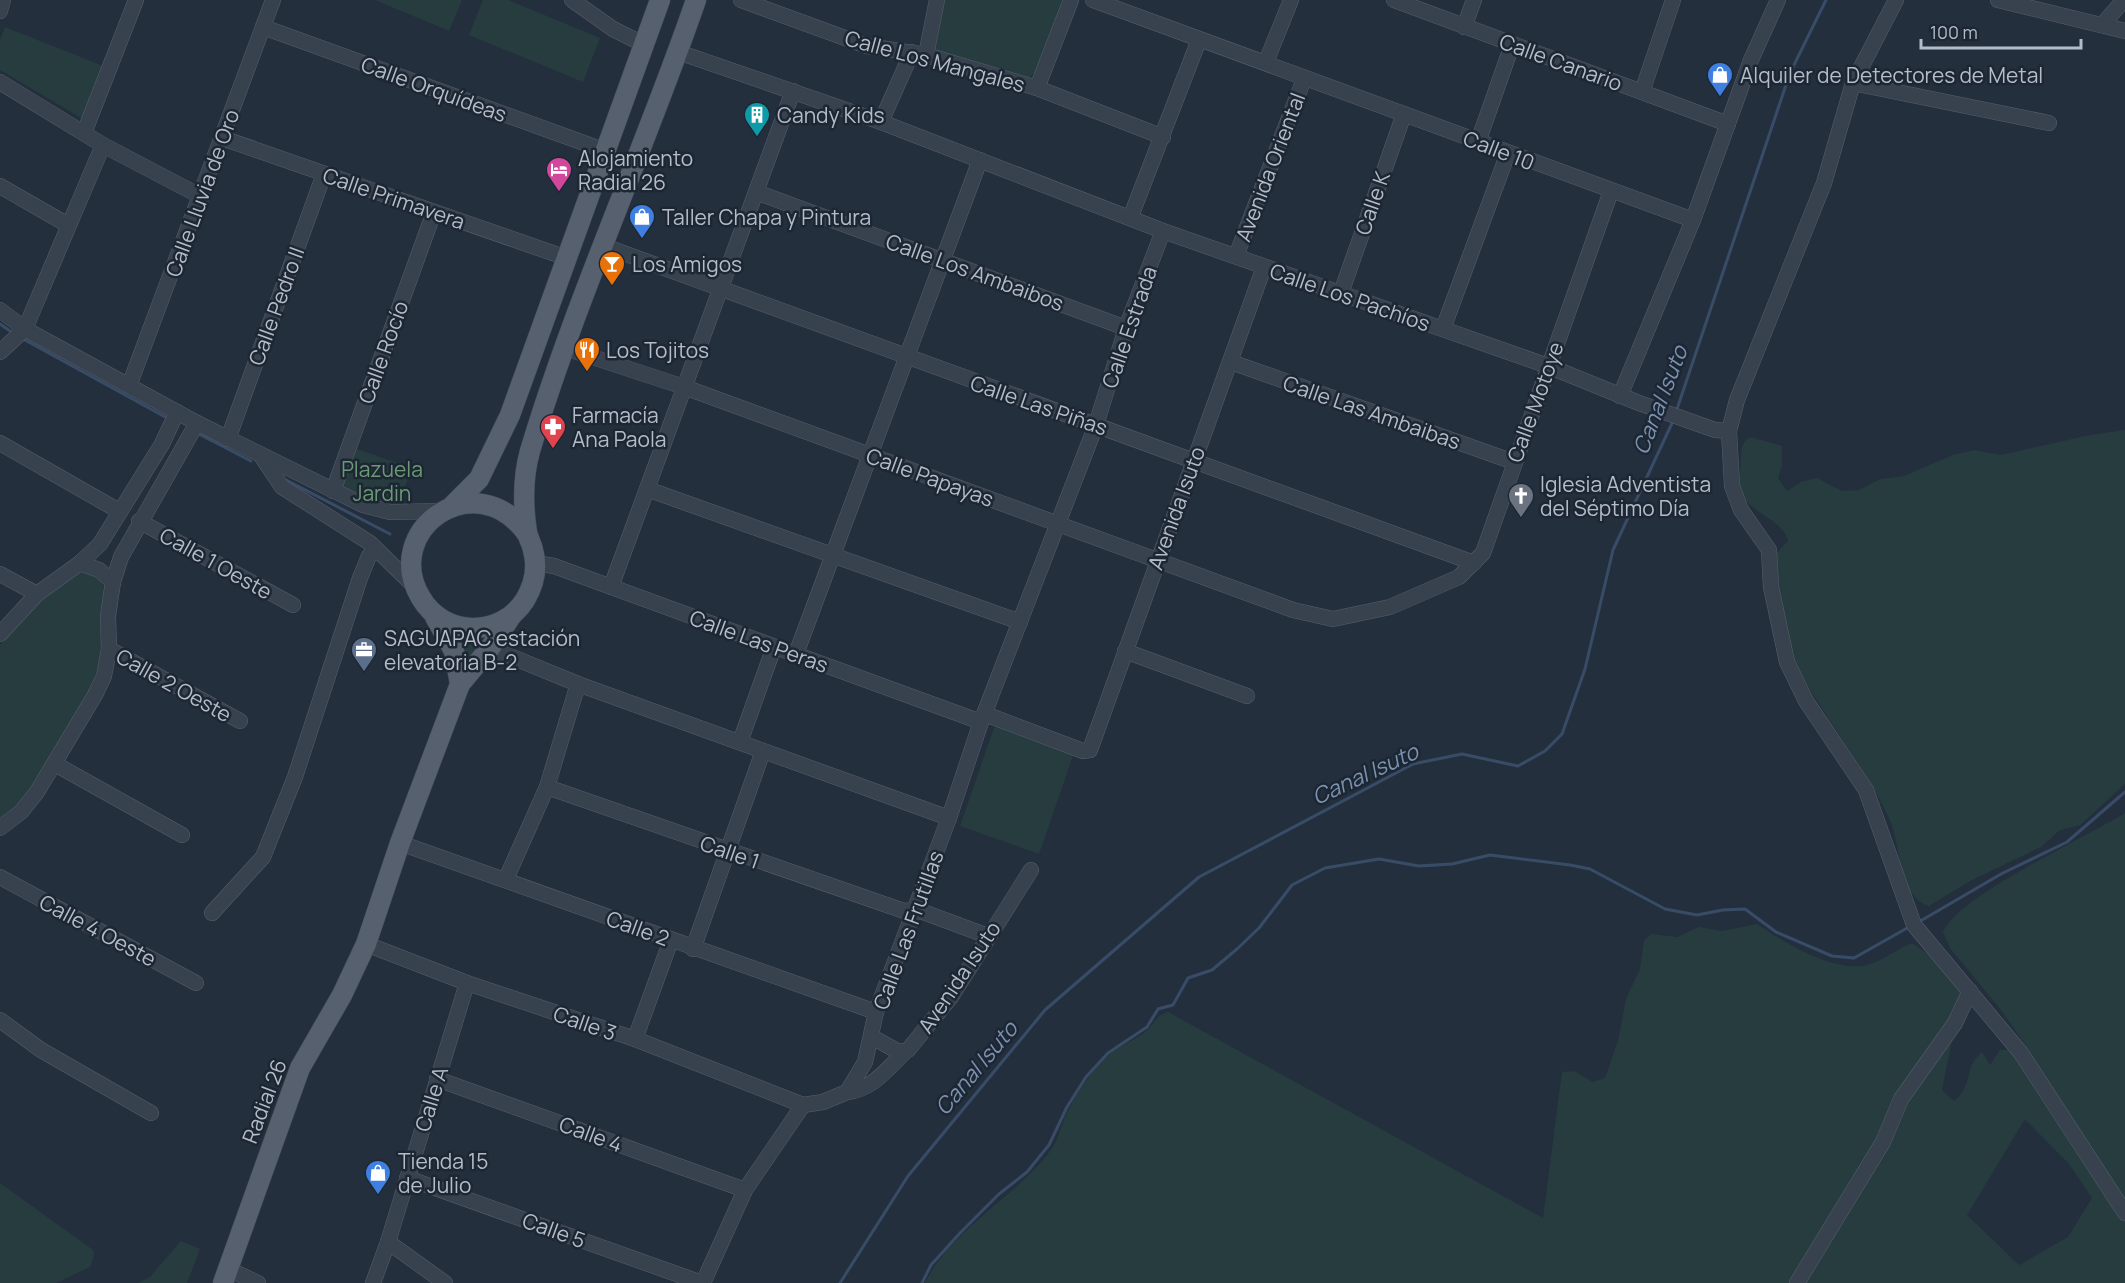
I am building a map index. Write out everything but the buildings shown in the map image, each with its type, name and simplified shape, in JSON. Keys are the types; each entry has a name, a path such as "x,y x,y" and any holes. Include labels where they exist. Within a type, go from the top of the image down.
{"main road":[{"path":"460,684 454,651 415,587 411,570 412,552 418,536 429,521 447,509 479,479 510,415 660,0"},
{"path":"460,684 490,648 530,591 536,563 527,534 524,492 528,456 696,0"},
{"path":"510,415 520,430 528,433 536,431"},
{"path":"447,509 483,503 502,509 517,520 527,534"},
{"path":"429,609 454,627 472,629 500,622 512,614"},
{"name":"Radial 26","path":"225,1276 300,1068 342,995 366,944 400,843 460,684"}],"street":[{"path":"0,11 3,0"},
{"path":"84,133 136,0"},
{"name":"Calle Lluvia de Oro","path":"129,386 202,197 273,0"},
{"path":"572,0 613,29 645,45"},
{"name":"Calle Los Mangales","path":"741,0 867,46 919,53 1037,88 1163,137"},
{"path":"881,122 919,53 938,0"},
{"path":"1037,88 1071,0"},
{"name":"Avenida Oriental","path":"1093,0 1199,40 1266,62 1304,79 1236,256"},
{"path":"1266,62 1291,0"},
{"name":"Calle Canario","path":"1394,0 1728,124"},
{"path":"1464,27 1474,0"},
{"path":"1642,92 1673,0"},
{"path":"1620,396 1693,220 1751,60 1778,0"},
{"path":"1896,0 1853,82 1824,183 1737,400 1722,431 1732,486 1741,510 1769,550 1771,587 1787,662 1806,701 1866,790 1914,925 2021,1053 2125,1213"},
{"path":"1998,0 2125,31"},
{"path":"2102,25 2124,0"},
{"name":"Calle Orquídeas","path":"263,27 606,151"},
{"path":"1131,216 1199,40"},
{"path":"1478,142 1512,45"},
{"name":"Calle Los Pachíos","path":"678,52 881,122 1131,216 1163,231 1548,366 1620,396 1722,431"},
{"name":"Calle 10","path":"1304,79 1693,220"},
{"path":"0,82 103,145 202,197"},
{"path":"1853,82 2049,123"},
{"path":"611,587 793,91"},
{"name":"Calle K","path":"1341,292 1404,114"},
{"name":"Calle Primavera","path":"222,138 567,258"},
{"path":"4,342 26,329 103,145"},
{"path":"1443,329 1508,153"},
{"path":"796,654 980,160"},
{"name":"Calle Pedro II","path":"228,439 324,174"},
{"path":"0,186 68,225"},
{"name":"Calle Motoye","path":"1293,610 1333,619 1390,607 1459,577 1483,553 1611,191"},
{"name":"Calle Los Ambaibos","path":"756,192 1126,328"},
{"name":"Calle Rocío","path":"333,491 434,212"},
{"name":"Calle Estrada","path":"1020,622 1096,425 1126,328 1163,231"},
{"name":"Calle Las Piñas","path":"604,246 907,358 1474,562"},
{"name":"Avenida Isuto","path":"1090,750 1264,267"},
{"path":"0,310 26,329 129,386 175,419 193,428 228,439 363,505 390,512 447,509"},
{"name":"Calle Papayas","path":"566,348 684,387 1293,610"},
{"name":"Calle Las Ambaibas","path":"1231,362 1514,462"},
{"path":"0,634 37,594 80,563 100,544 175,419"},
{"path":"0,828 21,812 38,792 95,695 104,676 109,650 108,616 113,582 120,557 193,428"},
{"path":"0,443 119,511"},
{"path":"260,454 282,487 376,549 415,587"},
{"path":"647,489 1020,622"},
{"name":"Calle 1 Oeste","path":"139,520 293,605"},
{"path":"100,544 104,555 120,557"},
{"path":"212,913 262,856 295,777 360,578 369,556 376,549"},
{"path":"80,563 99,570 113,582"},
{"name":"Calle Las Peras","path":"536,563 554,566 774,647 983,718 1083,750 1090,750"},
{"path":"0,574 37,594"},
{"name":"Calle Las Frutillas","path":"847,1092 865,1062 876,1012 1020,622"},
{"path":"741,742 774,647"},
{"path":"490,648 578,684 949,818"},
{"name":"Calle 2 Oeste","path":"109,650 240,721"},
{"path":"1125,651 1247,696"},
{"path":"506,879 547,787 578,684"},
{"path":"693,949 763,751"},
{"path":"55,764 182,835"},
{"name":"Calle 1","path":"547,787 729,852 904,911 915,909 988,936"},
{"name":"Calle 2","path":"400,843 506,879 693,949 876,1012"},
{"name":"Avenida Isuto","path":"872,1037 899,1052 905,1052 951,997 1031,870"},
{"name":"Calle 4 Oeste","path":"0,877 196,982"},
{"path":"634,1040 671,940"},
{"name":"Calle 3","path":"366,944 467,983 634,1040 803,1105"},
{"name":"Calle A","path":"373,1283 388,1242 467,983"},
{"path":"1797,1283 1883,1142 1900,1099 1955,1023 1970,991"},
{"path":"0,1020 41,1050 151,1113"},
{"path":"702,1283 745,1190 803,1105 823,1102 871,1085 905,1052"},
{"name":"Calle 4","path":"437,1079 745,1190"},
{"name":"Calle 5","path":"407,1178 702,1283"},
{"path":"388,1242 445,1283"},
{"path":"225,1276 258,1283"}],"green space":[{"path":"375,0 462,0 449,31"},
{"path":"483,0 508,0 600,38 583,82 469,35"},
{"path":"944,0 1063,0 1036,72 1024,81 936,51 931,44"},
{"path":"5,27 103,66 83,119 0,70 0,40"},
{"path":"2125,430 2125,784 2080,825 2060,830 2041,847 1970,881 1929,906 1919,901 1911,892 1902,870 1891,823 1880,799 1810,689 1787,641 1780,610 1775,555 1788,541 1778,525 1753,508 1741,493 1739,480 1742,447 1751,437 1782,446 1782,465 1778,478 1787,491 1801,482 1817,478 1842,491 1859,490 1881,479 1904,476 1953,455 1974,450 2001,455 2090,435"},
{"name":"Plazuela Jardin","path":"357,449 412,468 397,507 385,506 341,490"},
{"path":"80,571 96,578 106,592 105,629 96,671 76,718 47,768 15,808 0,821 0,645 41,600"},
{"path":"460,638 474,641 486,639 468,665"},
{"path":"996,722 1075,750 1039,854 960,826"},
{"path":"2125,813 2125,1283 925,1283 937,1263 968,1228 1022,1182 1053,1147 1073,1102 1098,1066 1114,1051 1141,1035 1155,1020 1168,1012 1543,1218 1562,1072 1574,1071 1593,1082 1605,1078 1618,1041 1626,999 1640,969 1644,940 1652,934 1677,937 1699,927 1722,931 1757,924 1806,953 1848,966 1874,963 1912,943 1932,957 1962,991 1942,1090 1954,1101 1964,1089 1972,1064 1982,1052 1990,1065 2000,1050 2008,1050 2020,1063 2029,1050 2001,1010 1950,948 1943,932 1954,918 1972,902 1997,885","holes":["2025,1119 2069,1164 2092,1198 2068,1237 2019,1265 1967,1215"]},
{"path":"0,1183 93,1250 94,1256 90,1267 56,1283 0,1283"},
{"path":"181,1241 200,1249 187,1283 138,1283 150,1277"}],"waterway":[{"name":"Canal Isuto","path":"1676,412 1790,73 1826,0"},
{"path":"0,324 10,331"},
{"path":"25,340 169,419"},
{"name":"Canal Isuto","path":"840,1283 908,1176 1045,1010 1199,877 1413,764 1462,754 1518,766 1545,751 1562,734 1585,669 1613,550 1673,421"},
{"path":"197,433 251,461"},
{"path":"286,480 390,534"},
{"path":"1917,923 2001,874 2067,842 2125,792"},
{"path":"922,1283 931,1265 960,1233 999,1194 1027,1172 1049,1145 1067,1107 1086,1077 1108,1053 1147,1027 1158,1009 1173,1005 1188,978 1212,970 1237,949 1259,928 1292,885 1325,868 1379,859 1419,866 1452,864 1490,855 1570,865 1590,869 1665,909 1697,915 1745,909 1776,932 1832,956 1854,958 1909,927"}],"place":[{"name":"Alquiler de Detectores de Metal","path":"1720,98"},
{"name":"Candy Kids","path":"757,138"},
{"name":"Alojamiento Radial 26","path":"559,193"},
{"name":"Taller Chapa y Pintura","path":"642,240"},
{"name":"Los Amigos","path":"612,287"},
{"name":"Los Tojitos","path":"587,373"},
{"name":"Farmacía Ana Paola","path":"553,450"},
{"name":"Iglesia Adventista del Séptimo Día","path":"1521,519"},
{"name":"SAGUAPAC estación elevatoria B-2","path":"364,673"},
{"name":"Tienda 15 de Julio","path":"378,1196"}]}
